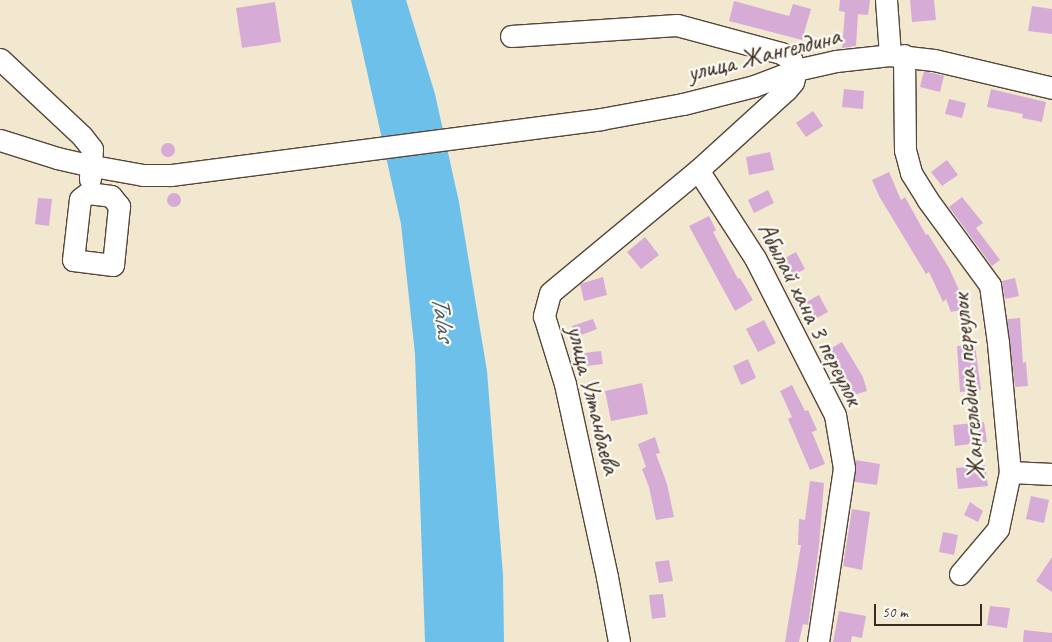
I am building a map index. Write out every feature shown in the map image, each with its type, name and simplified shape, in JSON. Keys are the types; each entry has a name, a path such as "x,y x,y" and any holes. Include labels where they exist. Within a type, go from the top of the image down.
{"street":[{"name":"Жангельдина переулок","path":"886,0 897,55 905,150 911,172 927,199 990,285 1010,472 998,529 960,574"},
{"path":"510,36 677,25 782,54 791,59 796,70"},
{"name":"улица Жангелдина","path":"0,140 57,158 93,166 143,175 171,176 601,119 683,104 754,86 796,70 836,61 897,55 934,60 1052,88"},
{"path":"0,58 82,136 92,149 93,166 88,193"},
{"name":"улица Ултанбаева","path":"618,642 607,577 565,384 544,316 550,293 698,170 786,90 793,82 796,70"},
{"name":"Абылай хана 3 переулок","path":"698,170 755,258 835,415 844,468 818,642"},
{"path":"1010,472 1052,474"}],"water":[{"name":"Talas","path":"351,0 406,0 435,94 459,202 487,371 503,575 504,642 425,642 415,354 401,224"}],"building":[{"path":"840,0 870,0 868,15 858,14 856,46 842,48 845,12 839,11"},
{"path":"910,0 934,0 936,20 912,22"},
{"path":"734,1 789,16 793,4 811,9 802,40 729,21"},
{"path":"275,2 281,42 242,48 236,8"},
{"path":"1032,6 1052,9 1052,34 1028,31"},
{"path":"924,71 944,76 940,92 920,87"},
{"path":"844,89 864,91 863,109 842,107"},
{"path":"991,89 1046,102 1042,122 1022,118 1023,114 987,107"},
{"path":"949,99 966,103 962,118 945,114"},
{"path":"813,111 823,126 806,137 796,123"},
{"path":"168,143 173,145 175,150 173,155 168,157 163,155 161,150 163,145"},
{"path":"770,152 774,170 749,175 746,157"},
{"path":"947,160 958,175 942,186 931,172"},
{"path":"889,172 901,200 905,197 926,235 928,234 949,268 959,290 953,294 960,292 966,309 951,312 946,299 943,302 929,272 926,274 879,196 872,180"},
{"path":"768,190 774,203 754,213 748,200"},
{"path":"174,193 179,195 181,200 179,205 174,207 169,205 167,200 169,195"},
{"path":"962,197 983,223 976,228 1000,260 992,266 949,207"},
{"path":"38,198 52,199 49,226 35,224"},
{"path":"709,216 716,230 713,232 738,279 740,278 753,300 735,311 689,226"},
{"path":"645,237 659,255 641,269 627,252"},
{"path":"796,252 805,269 785,280 776,263"},
{"path":"603,277 607,295 584,301 580,284"},
{"path":"1015,278 1019,296 1005,299 1002,281"},
{"path":"819,295 828,312 808,323 799,306"},
{"path":"1020,318 1023,363 1026,362 1028,386 1015,387 1007,319"},
{"path":"593,319 597,329 576,337 572,326"},
{"path":"764,320 776,343 758,352 746,329"},
{"path":"842,342 863,377 867,391 847,397 839,370 828,350"},
{"path":"975,345 981,390 960,392 957,346"},
{"path":"601,351 603,364 586,366 584,353"},
{"path":"748,359 756,378 741,385 733,366"},
{"path":"642,383 648,414 611,421 605,391"},
{"path":"792,385 805,411 808,410 817,430 812,432 825,464 810,470 788,419 792,417 780,391"},
{"path":"984,422 987,442 955,446 953,425"},
{"path":"655,437 660,453 656,454 667,484 674,517 656,520 649,487 642,469 646,467 638,444"},
{"path":"855,460 880,464 877,485 855,482"},
{"path":"985,465 988,486 958,489 956,468"},
{"path":"810,481 824,483 819,546 808,625 803,624 799,642 785,642 801,545 798,545 799,519 805,520"},
{"path":"1031,496 1049,500 1044,523 1026,519"},
{"path":"970,502 983,511 978,522 964,515"},
{"path":"852,509 870,512 862,570 843,566"},
{"path":"943,532 958,535 954,555 939,552"},
{"path":"1052,557 1052,592 1036,581"},
{"path":"669,560 673,581 659,583 655,562"},
{"path":"663,594 666,617 652,619 649,595"},
{"path":"990,606 1010,608 1007,628 987,625"},
{"path":"839,611 866,616 862,638 852,636 851,642 833,642"},
{"path":"1024,630 1052,633 1052,642 1023,642"}]}
